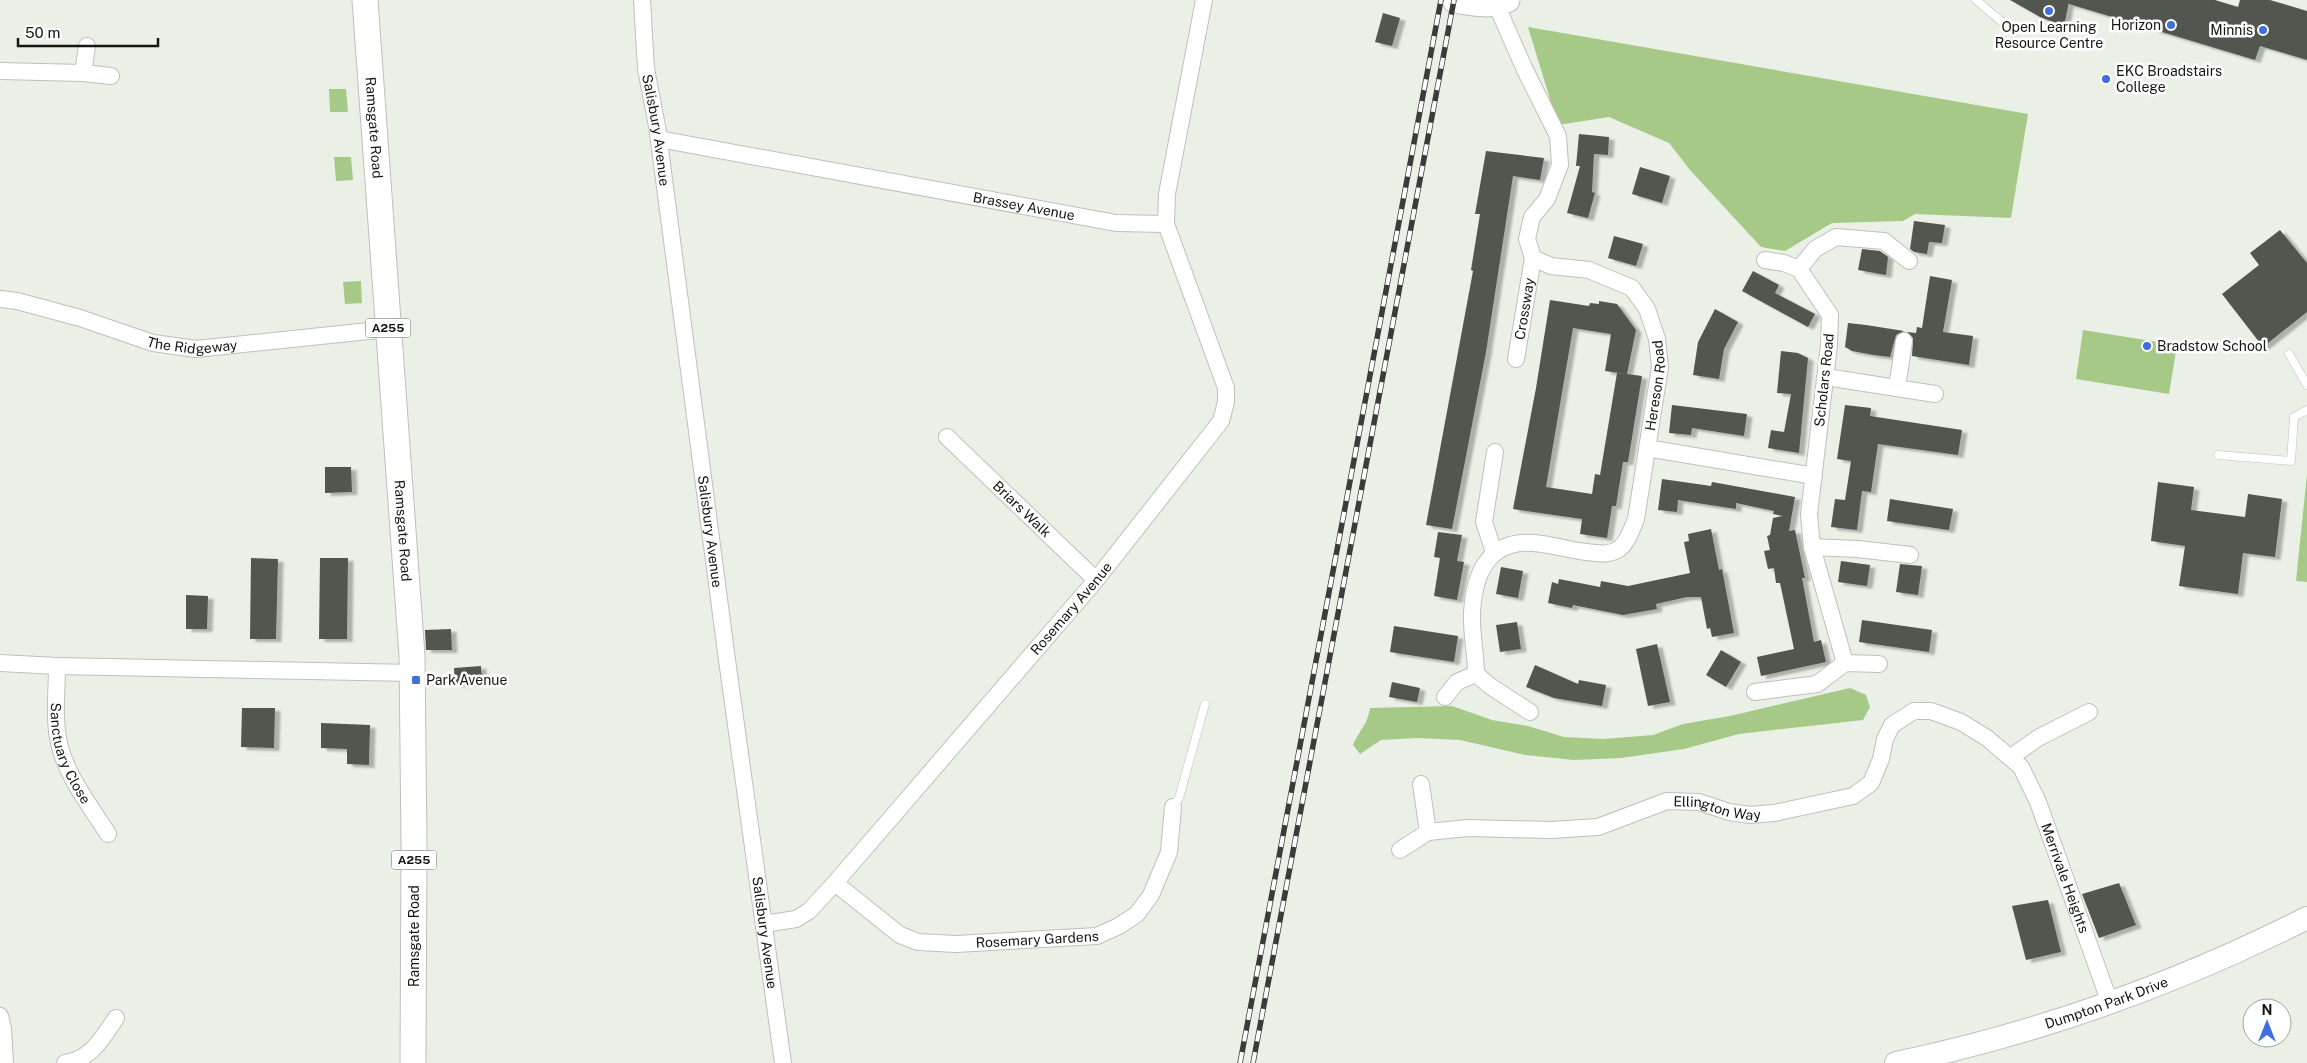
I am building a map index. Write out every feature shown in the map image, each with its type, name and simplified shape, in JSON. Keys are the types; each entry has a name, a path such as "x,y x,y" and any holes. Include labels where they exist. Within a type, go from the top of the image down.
{"main road":[{"name":"Ramsgate Road","path":"365,0 404,531 412,672 414,844 413,1063"},
{"path":"1463,1 1502,2"}],"street":[{"name":"Salisbury Avenue","path":"642,0 646,69 659,139 783,1063"},
{"path":"1166,224 1167,194 1204,0"},
{"path":"1502,2 1525,70 1558,136 1560,165 1547,199 1532,217 1527,239 1533,258"},
{"path":"83,73 87,46"},
{"path":"0,71 83,73 111,76"},
{"name":"Brassey Avenue","path":"659,139 1116,224 1166,224"},
{"name":"Rosemary Avenue","path":"764,924 796,919 809,911 835,884 1096,580 1220,421 1226,402 1226,388 1166,224"},
{"path":"1765,260 1784,263 1799,269 1815,249 1836,237 1884,241 1909,261"},
{"name":"Crossway","path":"1516,359 1533,258"},
{"name":"Hereson Road","path":"1494,552 1511,545 1533,543 1606,554 1619,548 1630,533 1636,519 1660,367 1657,339 1647,310 1632,288 1589,270 1551,266 1533,258"},
{"name":"Scholars Road","path":"1799,269 1830,315 1826,377 1809,514 1812,547 1845,664"},
{"name":"The Ridgeway","path":"0,299 17,301 80,318 153,343 196,349 388,329"},
{"path":"1897,388 1904,341"},
{"path":"1826,377 1935,394"},
{"name":"Briars Walk","path":"947,437 1096,580"},
{"path":"1647,448 1814,476"},
{"path":"1495,452 1484,522 1494,552 1479,573 1472,613 1476,674 1490,686 1530,712"},
{"path":"1812,547 1858,549 1910,555"},
{"path":"0,663 57,666 412,672"},
{"path":"1755,692 1817,684 1845,664 1880,664"},
{"name":"Sanctuary Close","path":"57,666 56,718 60,745 66,763 108,834"},
{"path":"1445,696 1457,682 1476,674"},
{"name":"Merrivale Heights","path":"1931,710 1961,722 2011,757 2021,767 2038,802 2110,1003"},
{"name":"Ellington Way","path":"1400,850 1428,832 1468,828 1551,830 1598,827 1667,801 1699,802 1729,812 1750,815 1774,813 1853,796 1871,783 1881,760 1885,739 1892,725 1914,711 1931,710"},
{"path":"2011,757 2038,738 2089,712"},
{"path":"1420,784 1428,832"},
{"name":"Rosemary Gardens","path":"835,884 900,935 918,942 949,944 1097,936 1119,926 1137,914 1152,895 1169,852 1173,807"},
{"name":"Dumpton Park Drive","path":"1896,1063 1974,1045 2067,1019 2206,966 2307,918"},
{"path":"0,1016 3,1029 5,1063"},
{"path":"64,1063 77,1061 94,1050 116,1018"}],"lane":[{"path":"1976,0 2014,32"},
{"path":"2289,354 2307,385"},
{"path":"2218,455 2291,461 2294,417 2307,410"},
{"path":"1173,807 1179,798 1205,704"}],"green space":[{"path":"1528,27 2028,114 2011,218 1915,214 1903,221 1832,223 1785,251 1761,247 1690,170 1669,143 1609,117 1558,125"},
{"path":"329,89 346,89 348,112 330,112"},
{"path":"334,157 351,157 353,180 336,181"},
{"path":"361,281 362,303 345,304 343,282"},
{"path":"2083,330 2177,345 2169,394 2076,379"},
{"path":"2307,474 2307,582 2296,581"},
{"path":"1850,688 1866,695 1870,707 1863,720 1739,734 1684,749 1621,758 1574,760 1525,755 1460,740 1417,738 1381,740 1360,754 1353,745 1365,723 1370,708 1452,706 1492,720 1528,726 1564,737 1604,739 1653,735 1683,724 1730,716"}],"building":[{"path":"2010,0 2215,0 2238,7 2240,0 2270,0 2307,11 2307,60 2260,46 2255,60 2069,4 2069,2 2064,26 2040,17"},
{"path":"1383,13 1400,18 1392,46 1375,42"},
{"path":"1579,134 1609,137 1608,155 1594,154 1592,192 1595,193 1588,218 1567,213 1580,166 1576,166"},
{"path":"1486,151 1544,158 1540,180 1513,176 1486,352 1452,529 1426,525 1473,271 1471,270 1480,214 1475,214"},
{"path":"1640,167 1670,176 1662,203 1632,194"},
{"path":"1914,221 1945,225 1942,243 1929,242 1927,254 1914,252 1910,249"},
{"path":"2280,230 2307,263 2307,312 2263,347 2222,294 2259,265 2250,253"},
{"path":"1614,236 1643,244 1636,266 1608,258"},
{"path":"1862,249 1880,251 1888,257 1886,275 1858,270"},
{"path":"1753,271 1779,285 1775,293 1815,314 1808,327 1742,291"},
{"path":"1930,276 1952,280 1943,332 1973,336 1969,365 1912,356 1913,338 1907,332 1916,333 1917,327 1922,328"},
{"path":"1550,300 1589,306 1590,303 1599,304 1599,301 1617,304 1636,330 1627,374 1642,376 1628,462 1623,462 1616,506 1612,506 1607,538 1580,534 1582,519 1513,509 1536,388","holes":["1573,328 1611,334 1605,371 1627,374 1617,373 1600,475 1595,474 1592,494 1546,487"]},
{"path":"1715,309 1738,322 1724,349 1719,379 1693,375 1698,342"},
{"path":"1848,323 1904,331 1896,335 1890,357 1874,355 1852,351 1845,347"},
{"path":"1781,351 1798,353 1808,358 1799,453 1768,448 1771,430 1784,432 1791,394 1777,393"},
{"path":"1672,405 1747,414 1744,436 1692,428 1691,435 1669,433"},
{"path":"1845,405 1871,408 1870,416 1962,430 1958,455 1878,444 1871,492 1862,491 1857,530 1831,527 1835,499 1845,500 1851,461 1837,459"},
{"path":"325,467 351,467 352,492 325,493"},
{"path":"1662,479 1711,486 1712,482 1795,497 1789,531 1795,530 1805,578 1802,578 1814,642 1821,640 1826,662 1761,676 1757,657 1794,649 1780,583 1776,583 1774,568 1768,569 1764,551 1770,550 1767,536 1770,535 1773,518 1783,516 1773,514 1774,511 1736,503 1736,509 1678,500 1677,512 1658,510"},
{"path":"2158,482 2194,487 2191,510 2245,517 2248,494 2282,499 2275,557 2243,553 2238,594 2179,586 2185,546 2151,541"},
{"path":"1890,499 1953,509 1949,530 1887,521"},
{"path":"1711,529 1719,570 1722,569 1734,633 1712,637 1710,628 1707,629 1701,597 1687,597 1656,604 1657,609 1623,615 1573,605 1572,608 1548,603 1552,582 1558,584 1559,579 1600,587 1601,581 1628,586 1690,573 1684,542 1689,541 1688,534"},
{"path":"1438,532 1462,535 1457,561 1464,562 1457,600 1434,596 1440,558 1434,557"},
{"path":"251,558 278,559 276,639 250,639"},
{"path":"320,558 348,558 347,639 319,639"},
{"path":"1841,561 1870,565 1867,586 1838,582"},
{"path":"1900,564 1922,566 1918,595 1896,592"},
{"path":"1501,567 1523,571 1518,598 1496,594"},
{"path":"186,595 208,596 207,629 186,629"},
{"path":"1862,620 1932,630 1929,652 1859,642"},
{"path":"1517,622 1521,649 1500,652 1496,625"},
{"path":"1394,626 1458,636 1454,662 1390,652"},
{"path":"451,629 452,650 426,650 425,630"},
{"path":"1657,644 1670,702 1648,706 1636,649"},
{"path":"1721,650 1741,662 1726,687 1706,675"},
{"path":"1535,665 1578,684 1579,680 1606,685 1602,706 1554,698 1526,687"},
{"path":"481,666 482,682 455,684 454,668"},
{"path":"1392,682 1420,688 1417,702 1389,697"},
{"path":"242,708 275,708 274,748 241,747"},
{"path":"321,723 370,725 369,765 347,764 347,749 321,748"},
{"path":"2119,883 2136,925 2099,938 2082,894"},
{"path":"2048,900 2061,952 2026,960 2012,906"}],"railway":[{"path":"1240,1063 1441,0"},
{"path":"1253,1063 1454,0"}],"place":[{"name":"Open Learning Resource Centre","path":"2049,11"},
{"name":"Horizon","path":"2171,25"},
{"name":"Minnis","path":"2263,30"},
{"name":"EKC Broadstairs College","path":"2106,79"},
{"name":"Bradstow School","path":"2147,346"},
{"name":"Park Avenue","path":"416,680"}]}
